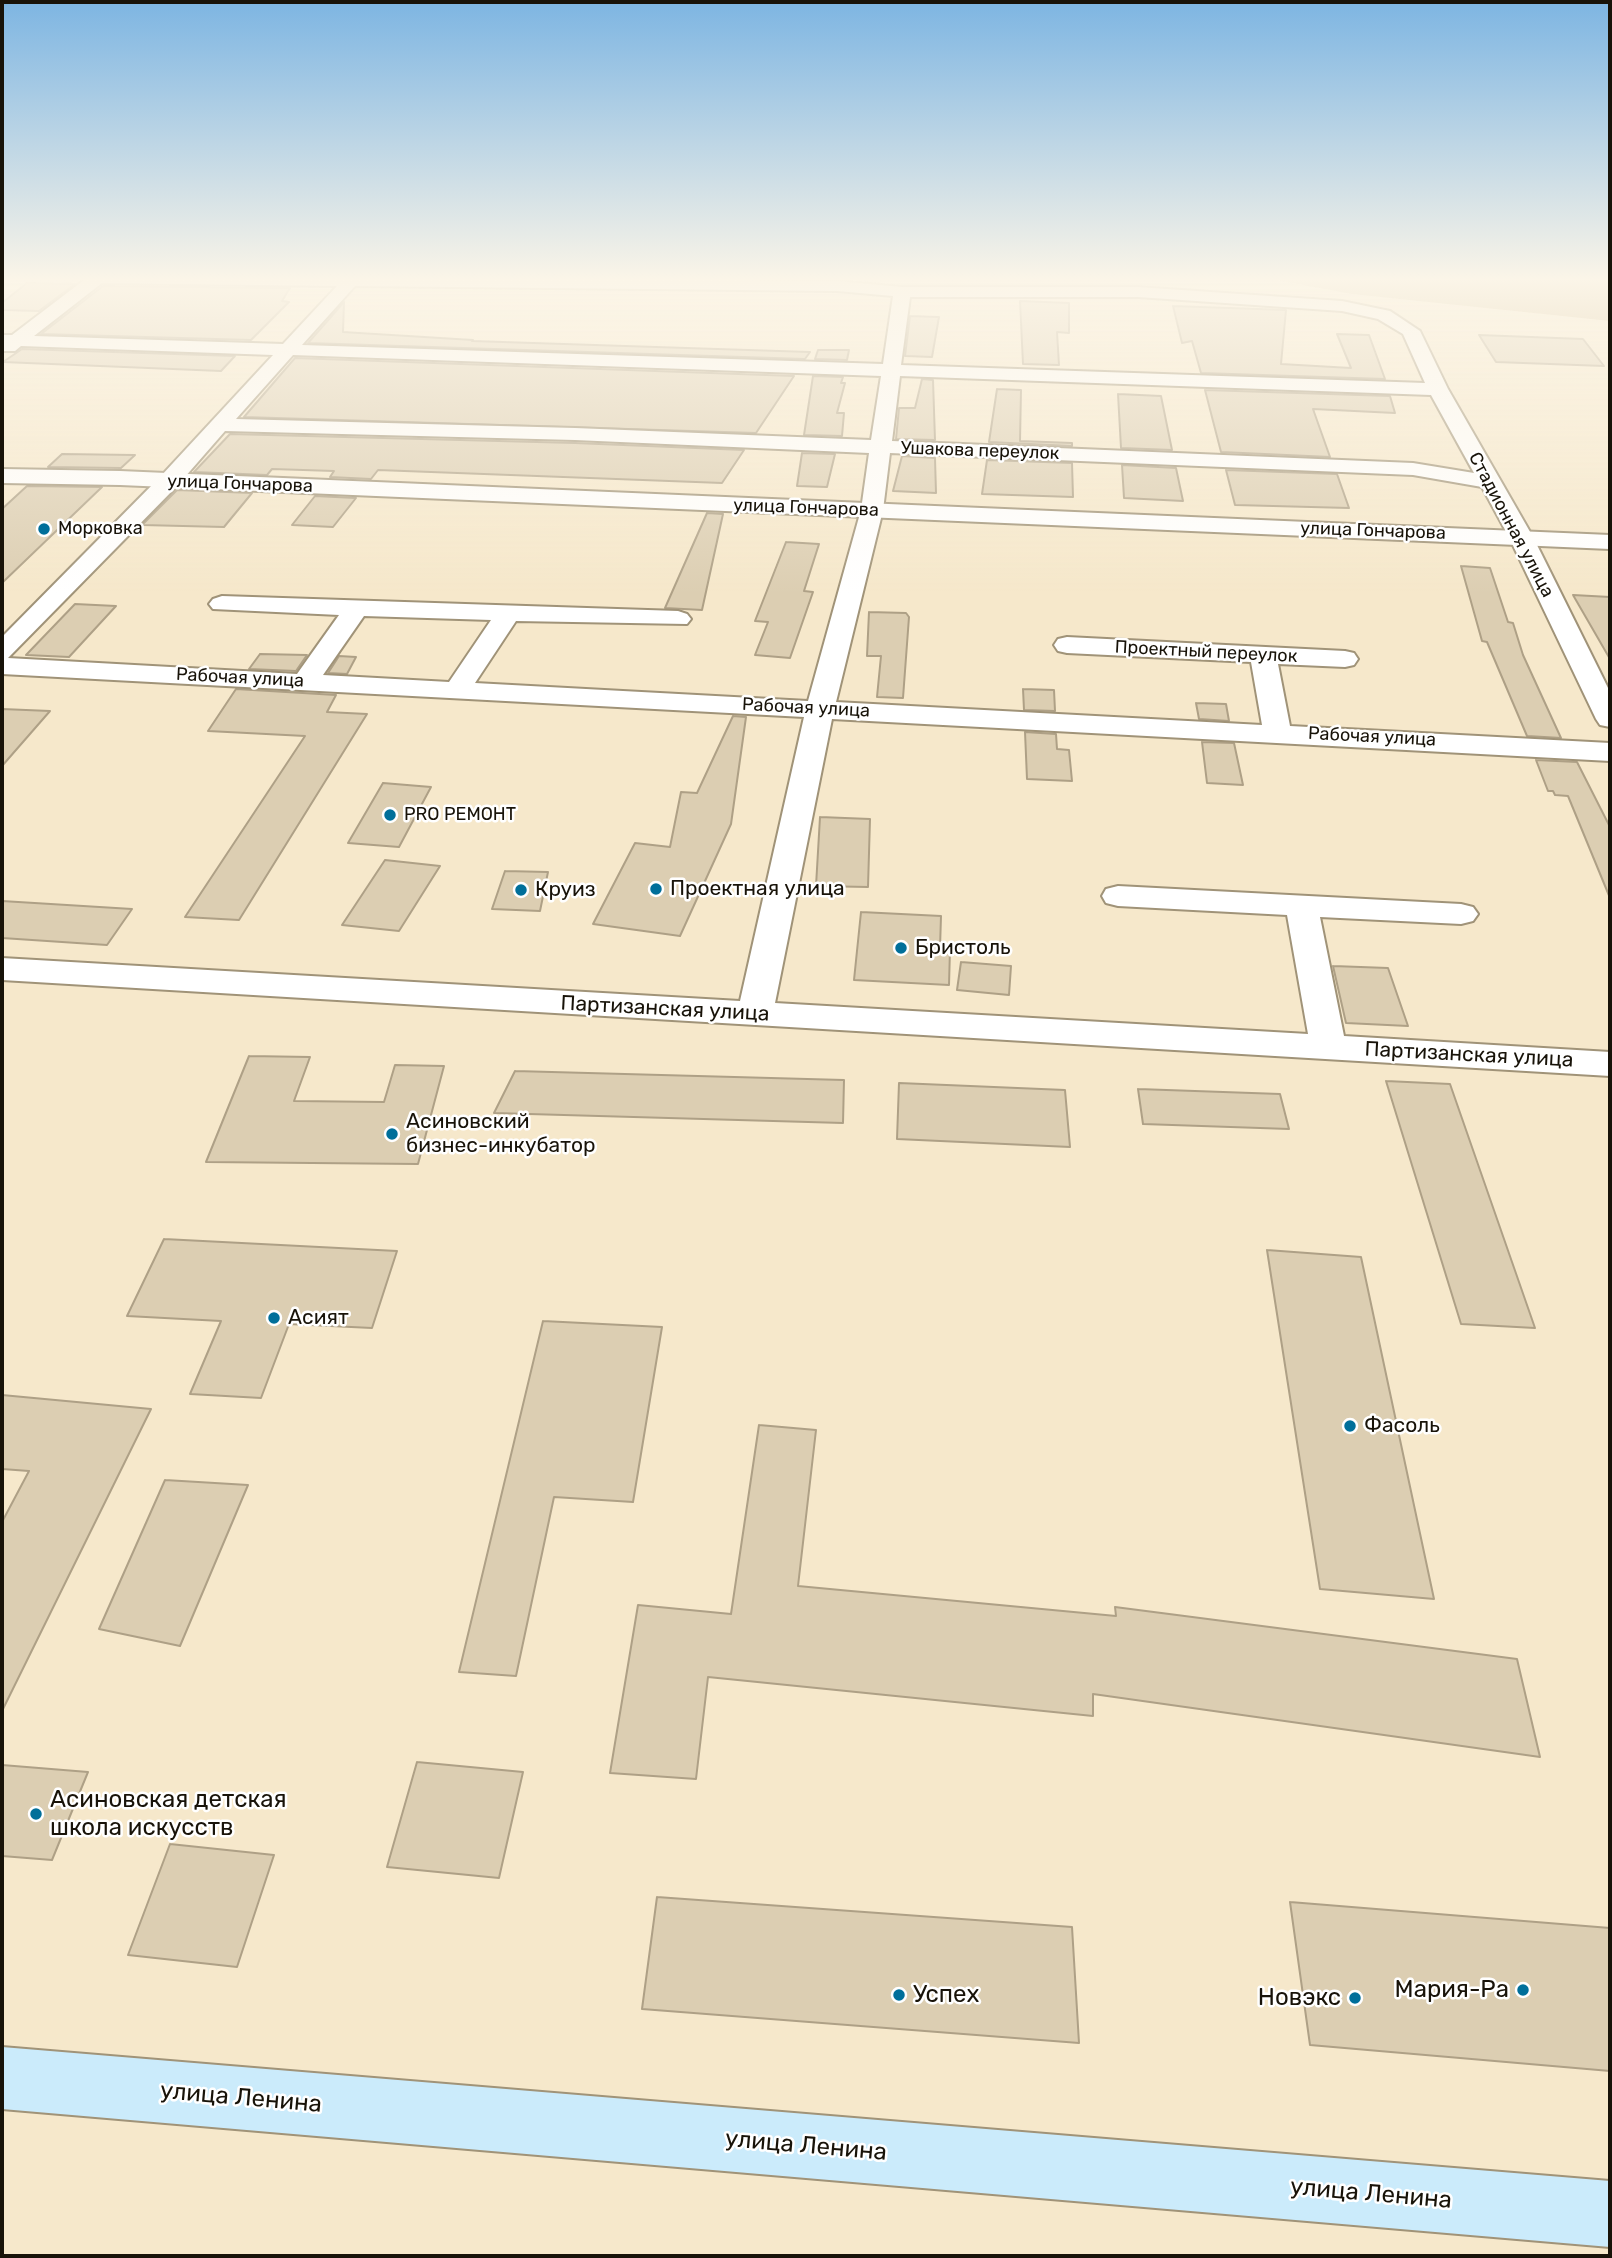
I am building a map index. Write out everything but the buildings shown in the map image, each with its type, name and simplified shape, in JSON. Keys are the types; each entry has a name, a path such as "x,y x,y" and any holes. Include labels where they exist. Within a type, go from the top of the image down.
{"main road":[{"name":"улица Ленина","path":"2,2078 1610,2214"}],"street":[{"path":"2,652 169,481 255,383"},
{"path":"755,1014 820,709 872,510 889,383"},
{"path":"1257,383 1438,389"},
{"name":"Стадионная улица","path":"1435,383 1521,537 1610,719"},
{"name":"Ушакова переулок","path":"218,425 881,447 1413,469 1490,482"},
{"name":"улица Гончарова","path":"2,476 1610,541"},
{"path":"222,604 678,619"},
{"path":"305,682 357,608"},
{"path":"457,690 508,614"},
{"name":"Проектный переулок","path":"1067,645 1345,659"},
{"path":"1263,655 1277,732"},
{"name":"Рабочая улица","path":"2,666 1610,751"},
{"path":"1118,896 1461,914"},
{"path":"1302,907 1328,1047"},
{"name":"Партизанская улица","path":"2,970 1610,1064"}],"place":[{"name":"Морковка","path":"44,529"},
{"name":"PRO РЕМОНТ","path":"390,815"},
{"name":"Проектная улица","path":"656,889"},
{"name":"Круиз","path":"521,890"},
{"name":"Бристоль","path":"901,948"},
{"name":"Асиновский бизнес-инкубатор","path":"392,1134"},
{"name":"Асият","path":"274,1318"},
{"name":"Фасоль","path":"1350,1426"},
{"name":"Асиновская детская школа искусств","path":"36,1814"},
{"name":"Мария-Ра","path":"1523,1990"},
{"name":"Успех","path":"899,1995"},
{"name":"Новэкс","path":"1355,1998"}]}
